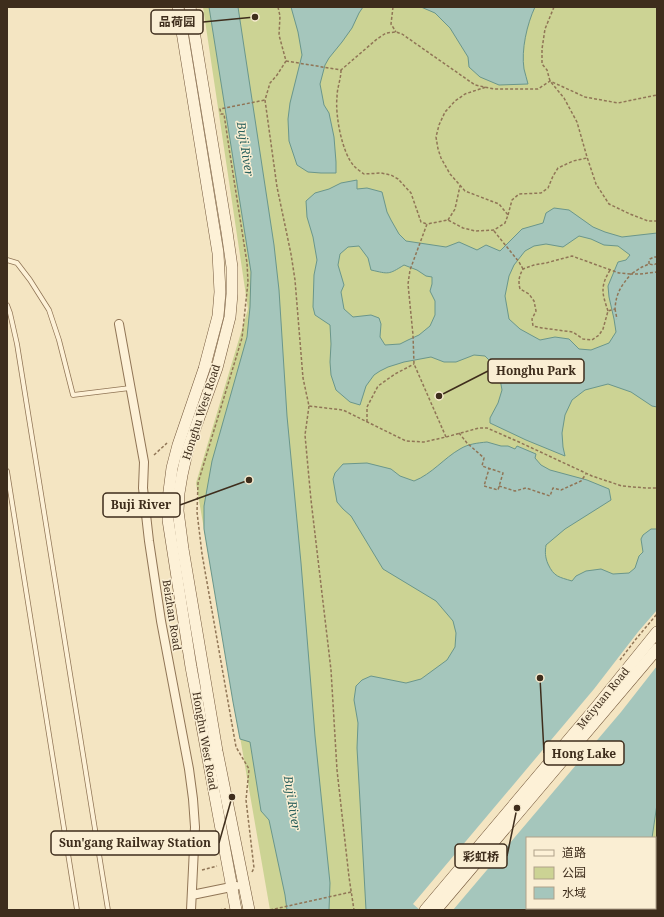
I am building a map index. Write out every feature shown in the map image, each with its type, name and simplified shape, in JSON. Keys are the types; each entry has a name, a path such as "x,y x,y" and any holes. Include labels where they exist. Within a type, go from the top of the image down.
{"main road":[{"name":"Honghu West Road","path":"178,7 218,253 220,292 218,316 212,342 178,445 172,468 168,499 168,520 191,667 232,887 231,909"},
{"name":"Honghu West Road","path":"190,7 227,232 232,267 232,294 230,317 216,368 185,458 178,511 183,550 217,751 247,880 249,910"},
{"name":"Meiyuan Road","path":"425,910 597,706 657,632"},
{"name":"Meiyuan Road","path":"436,910 657,649"}],"street":[{"name":"Beizhan Road","path":"119,324 144,462 143,488 149,542 161,621 193,799 195,827 191,910"},
{"path":"192,895 232,887 247,880"}],"lane":[{"path":"7,260 17,263 50,310 73,394 130,388"},
{"path":"7,305 17,344 108,910"},
{"path":"7,471 77,910"}],"path":[{"path":"278,7 280,16 279,35 286,61 270,83 265,100 277,188 295,280 303,378 309,406 305,435 331,670 337,770 354,910"},
{"path":"393,7 391,24 396,32"},
{"path":"554,7 545,29 542,49 542,64 547,70 550,81 564,98 577,122 596,184 609,204 648,221 657,221"},
{"path":"550,81 538,89 494,89 476,85 402,34 396,32 386,33 341,70 336,99 340,131 349,158 354,166 364,174 382,173 398,178 411,193 421,222 427,224 448,220 463,228 475,230 494,230 505,223 512,200 519,194 541,193 548,188 558,168 573,161 587,157"},
{"path":"286,61 341,70"},
{"path":"550,81 585,97 618,103 657,95"},
{"path":"486,87 465,94 445,112 439,125 436,137 438,149 450,174 465,191 499,204 508,215"},
{"path":"247,880 254,868 246,800 249,769 236,746 202,554 197,512 198,483 242,338 248,282 247,263 224,114 221,114 220,109 265,100"},
{"path":"448,220 455,209 460,185"},
{"path":"427,224 410,270 408,284 413,334 414,364 446,437"},
{"path":"494,230 523,269"},
{"path":"610,270 605,279 602,295 608,311 603,329 599,335 592,340 583,340 574,332 533,326 532,319 536,311 534,301 528,294 520,289 518,282 520,273 523,269 572,256 619,273 640,274 657,272"},
{"path":"650,264 649,261 651,258 657,258"},
{"path":"617,319 615,309 617,295 621,285 631,274 642,267 650,264 654,266 657,263"},
{"path":"608,311 615,309"},
{"path":"367,422 367,407 378,386 395,374 414,364"},
{"path":"309,406 343,410 406,441 424,442 479,428 486,428 586,474 622,486 657,488"},
{"path":"459,434 467,444 484,458 482,466 503,473 498,490 484,486 489,469"},
{"path":"154,455 168,442"},
{"path":"499,486 515,491 526,488 550,496 553,488 561,490 581,481 586,474"},
{"path":"202,870 217,866"},
{"path":"270,910 351,892"},
{"path":"219,910 231,909"}],"green space":[{"path":"203,7 657,7 657,910 270,910 196,483 248,309"}],"water":[{"path":"209,7 238,7 274,245 279,290 287,416 315,736 330,883 329,910 287,910 269,820 261,811 250,742 240,739 204,529 204,506 212,461 247,337 251,272"},
{"path":"291,7 363,7 352,28 325,65 320,84 324,105 329,113 334,137 336,173 308,172 297,165 289,141 288,119 290,103 302,55 298,32"},
{"path":"421,7 535,7 529,21 523,54 524,69 528,84 499,85 480,77 469,67 468,57 450,28 435,13"},
{"path":"357,180 357,189 367,188 382,192 387,212 399,234 406,241 446,247 459,242 477,250 486,245 500,251 522,229 543,223 546,213 554,208 569,210 593,227 622,237 657,233 657,407 652,406 631,392 608,384 585,390 572,400 565,415 562,433 565,456 490,423 490,418 498,403 502,390 500,379 485,356 474,355 456,362 444,362 431,357 404,362 388,367 374,375 366,386 360,405 350,402 336,390 331,375 330,325 315,315 313,307 314,275 317,260 313,237 307,217 306,201 315,193 329,189 341,183","holes":["579,236 591,239 604,245 618,246 630,255 626,260 618,262 608,286 616,332 609,343 591,350 579,349 569,339 555,337 540,340 520,329 509,319 505,296 509,276 514,265 525,251 534,246 546,244 563,247","359,246 368,258 371,270 388,273 395,271 404,265 417,270 426,276 432,277 430,291 435,301 435,315 430,326 419,335 400,344 385,345 380,337 381,324 379,318 371,315 353,317 344,309 341,292 344,285 338,265 340,254 348,247"]},
{"path":"487,442 501,446 508,446 515,449 517,446 536,454 535,458 541,465 550,470 587,480 609,489 611,500 565,529 546,545 547,561 552,572 557,576 572,581 576,576 586,571 601,569 613,574 629,573 635,568 639,556 643,552 641,539 643,535 651,529 657,529 657,804 652,837 526,837 526,909 651,910 366,910 357,748 358,723 354,700 356,686 362,680 371,676 406,683 421,679 447,660 455,647 456,633 453,621 436,601 383,569 351,516 337,502 333,479 335,473 343,464 367,463 391,469 400,476 414,481 427,474 463,447"}],"pier":[{"path":"657,610 657,666 621,712 453,910 420,910 413,904 594,689"}],"place":[{"name":"品荷园","path":"255,17"},
{"name":"Honghu Park","path":"439,396"},
{"name":"Buji River","path":"249,480"},
{"name":"Hong Lake","path":"540,678"},
{"name":"Sun'gang Railway Station","path":"232,797"},
{"name":"彩虹桥","path":"517,808"}]}
